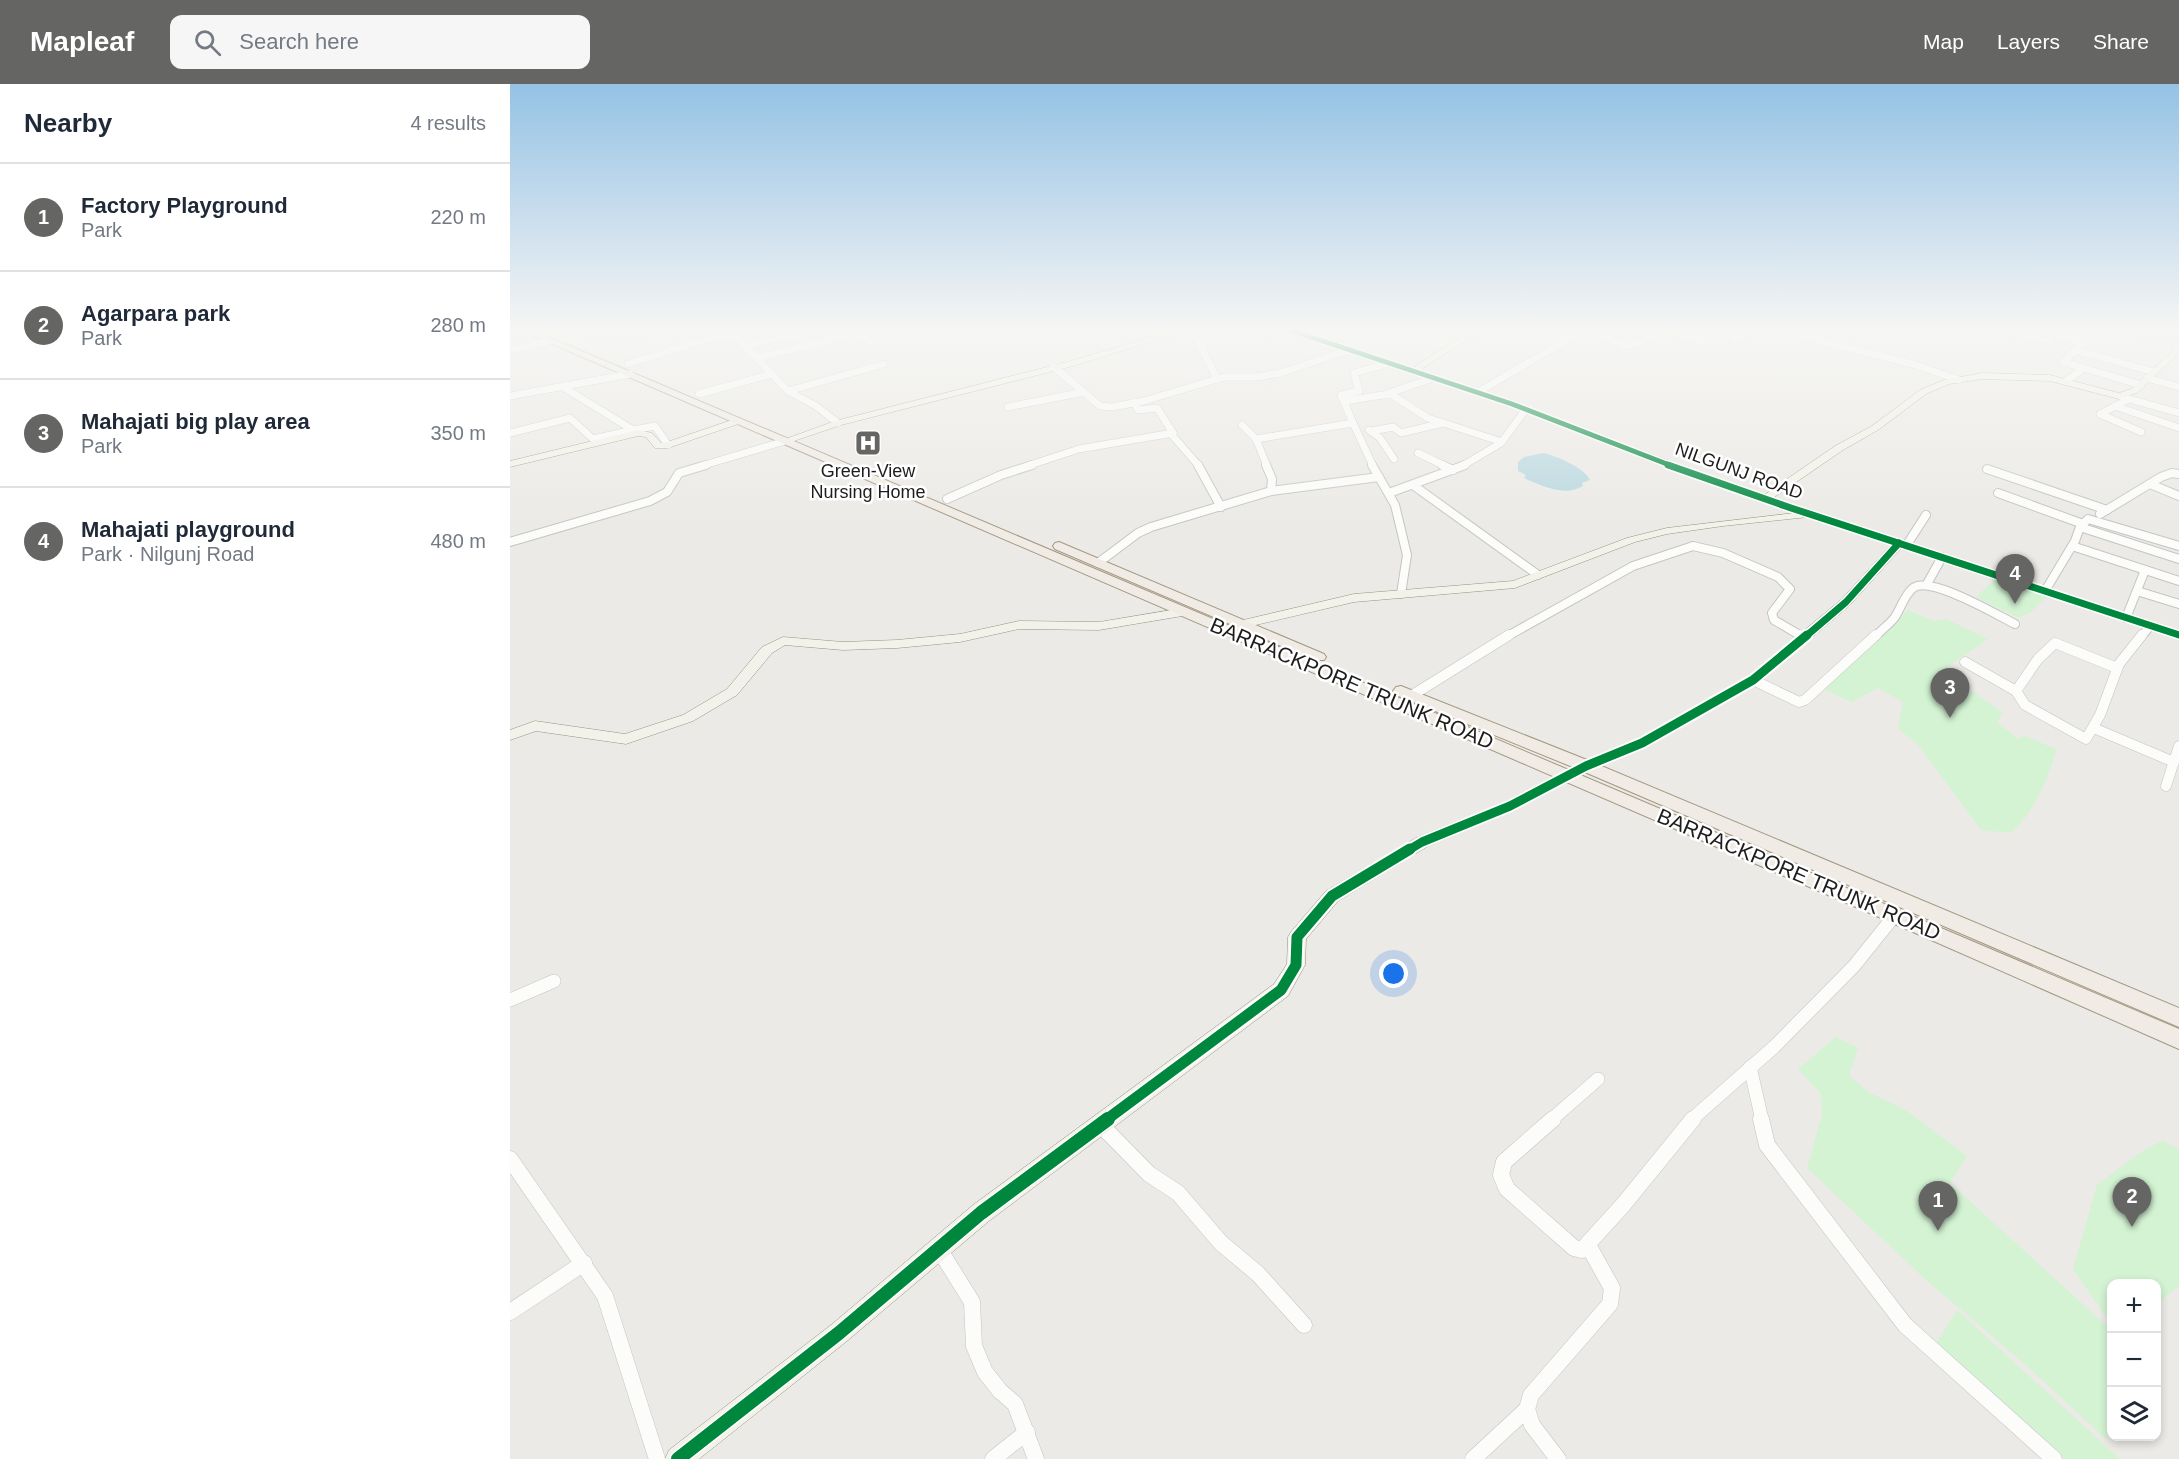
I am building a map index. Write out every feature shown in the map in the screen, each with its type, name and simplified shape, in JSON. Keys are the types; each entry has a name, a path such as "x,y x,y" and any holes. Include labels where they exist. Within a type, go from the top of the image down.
{"main road":[{"name":"BARRACKPORE TRUNK ROAD","path":"682,394 738,421 947,499 1098,563 1238,628 1577,771 2179,1018"},
{"name":"BARRACKPORE TRUNK ROAD","path":"699,394 791,439 1184,612 1238,628 1411,696 1895,915 2179,1039"}],"street":[{"path":"575,394 633,430"},
{"path":"794,394 816,406 838,423"},
{"path":"510,542 650,501 667,492 679,473 838,423 949,394"},
{"path":"1008,407 1073,394"},
{"path":"1087,394 1104,407 1162,394"},
{"path":"1342,394 1356,433 1395,505 1407,555 1401,594"},
{"path":"1344,401 1389,394"},
{"path":"1390,394 1414,413 1457,430 1502,442"},
{"name":"NILGUNJ ROAD","path":"1484,394 1765,499 2179,636"},
{"path":"1765,499 1839,448 1870,431 1920,394"},
{"path":"2111,394 2179,413"},
{"path":"2129,394 2100,414 2141,432"},
{"path":"1134,402 1138,410 1157,408 1173,433 1172,435 1198,465 1221,507"},
{"path":"2115,406 2179,428"},
{"path":"1389,493 1453,470 1502,442 1526,409"},
{"path":"510,433 570,418 593,439 655,426 668,445"},
{"path":"510,464 638,433 648,435 659,446 668,445 738,421"},
{"path":"1256,439 1353,423"},
{"path":"1356,433 1393,427 1401,434 1444,423"},
{"path":"1242,425 1256,439 1272,479 1271,491"},
{"path":"1372,431 1394,459"},
{"path":"947,499 1001,476 1079,449 1156,434 1173,433"},
{"path":"1418,453 1453,470"},
{"path":"1987,469 2107,510"},
{"path":"2045,591 2084,523 2150,484 2172,473 2179,474"},
{"path":"1098,563 1138,533 1271,491 1379,477"},
{"path":"1413,484 1538,575"},
{"path":"2150,484 2179,496"},
{"path":"1998,493 2179,559"},
{"path":"1238,628 1354,598 1515,584 1631,540 1666,531 1810,514"},
{"path":"678,1459 839,1333 981,1213 1281,990 1296,965 1297,938 1332,896 1422,842 1510,806 1577,771 1642,743 1754,680 1846,602 1902,544 1926,515"},
{"path":"2084,523 2179,546"},
{"path":"1411,696 1480,651 1633,566 1694,546 1723,553 1778,577 1790,589 1772,613 1774,620 1804,637"},
{"path":"2072,546 2179,580"},
{"path":"1927,584 1942,557"},
{"path":"2126,618 2145,570"},
{"path":"1754,680 1799,702 1805,700 1894,619 1911,589 1917,585 1927,584 1967,599 2015,624"},
{"path":"2137,591 2179,604"},
{"path":"510,735 535,726 626,739 688,718 732,692 767,650 783,641 843,646 897,644 960,638 1019,626 1099,626 1184,612"},
{"path":"1965,662 2016,691 2025,705 2086,739 2096,729 2117,668 2126,653 2150,626"},
{"path":"2016,691 2038,659 2055,643 2117,668"},
{"path":"2096,729 2174,762"},
{"path":"2166,786 2179,746"},
{"path":"1598,1079 1504,1162 1501,1175 1507,1189 1574,1248 1582,1250 1623,1205 1685,1126 1774,1047 1854,966 1895,915"},
{"path":"510,1000 554,981"},
{"path":"1750,1067 1767,1145 1905,1325 2054,1459"},
{"path":"1100,1124 1149,1173 1167,1183 1178,1193 1221,1243 1258,1274 1304,1325"},
{"path":"510,1159 584,1263 609,1304 657,1459"},
{"path":"1473,1459 1527,1409 1531,1395 1610,1304 1612,1288 1588,1245"},
{"path":"939,1249 972,1302 974,1346 985,1372 1014,1404 1028,1432 1036,1459"},
{"path":"510,1312 584,1263"},
{"path":"1527,1409 1532,1425 1558,1459"},
{"path":"993,1459 1028,1432"}],"green space":[{"path":"1996,578 2047,596 2031,612 2018,618 1976,597"},
{"path":"1908,610 1934,621 1946,619 1988,639 1936,675 1963,696 1972,691 2003,713 1997,722 2018,739 2025,736 2056,749 2040,794 2027,815 2011,833 1981,830 1919,746 1898,728 1903,702 1878,688 1851,702 1823,689"},
{"path":"1836,1037 1858,1048 1849,1075 1868,1092 1906,1110 1967,1156 1950,1183 2107,1326 2107,1440 2027,1366 1925,1279 1807,1168 1822,1115 1821,1094 1798,1069"},
{"path":"2163,1140 2179,1150 2179,1286 2161,1300 2161,1279 2107,1279 2107,1318 2073,1269 2097,1185 2141,1152"},
{"path":"1957,1310 2120,1459 2058,1459 1936,1344"}],"water":[{"path":"1543,453 1555,456 1576,467 1590,480 1582,483 1583,486 1569,491 1546,487 1524,478 1526,475 1518,471 1518,462 1524,457"}],"cycle path":[{"path":"1482,394 1687,472 1791,508 2179,635"},
{"path":"678,1459 839,1333 981,1213 1281,990 1296,965 1297,937 1332,896 1422,842 1510,806 1586,766 1642,743 1753,680 1846,602 1899,543"}],"place":[{"name":"Green-View Nursing Home","path":"868,443"},
{"name":"Mahajati playground","path":"2015,604"},
{"name":"Mahajati big play area","path":"1950,718"},
{"name":"Agarpara park","path":"2132,1227"},
{"name":"Factory Playground","path":"1938,1231"}]}
